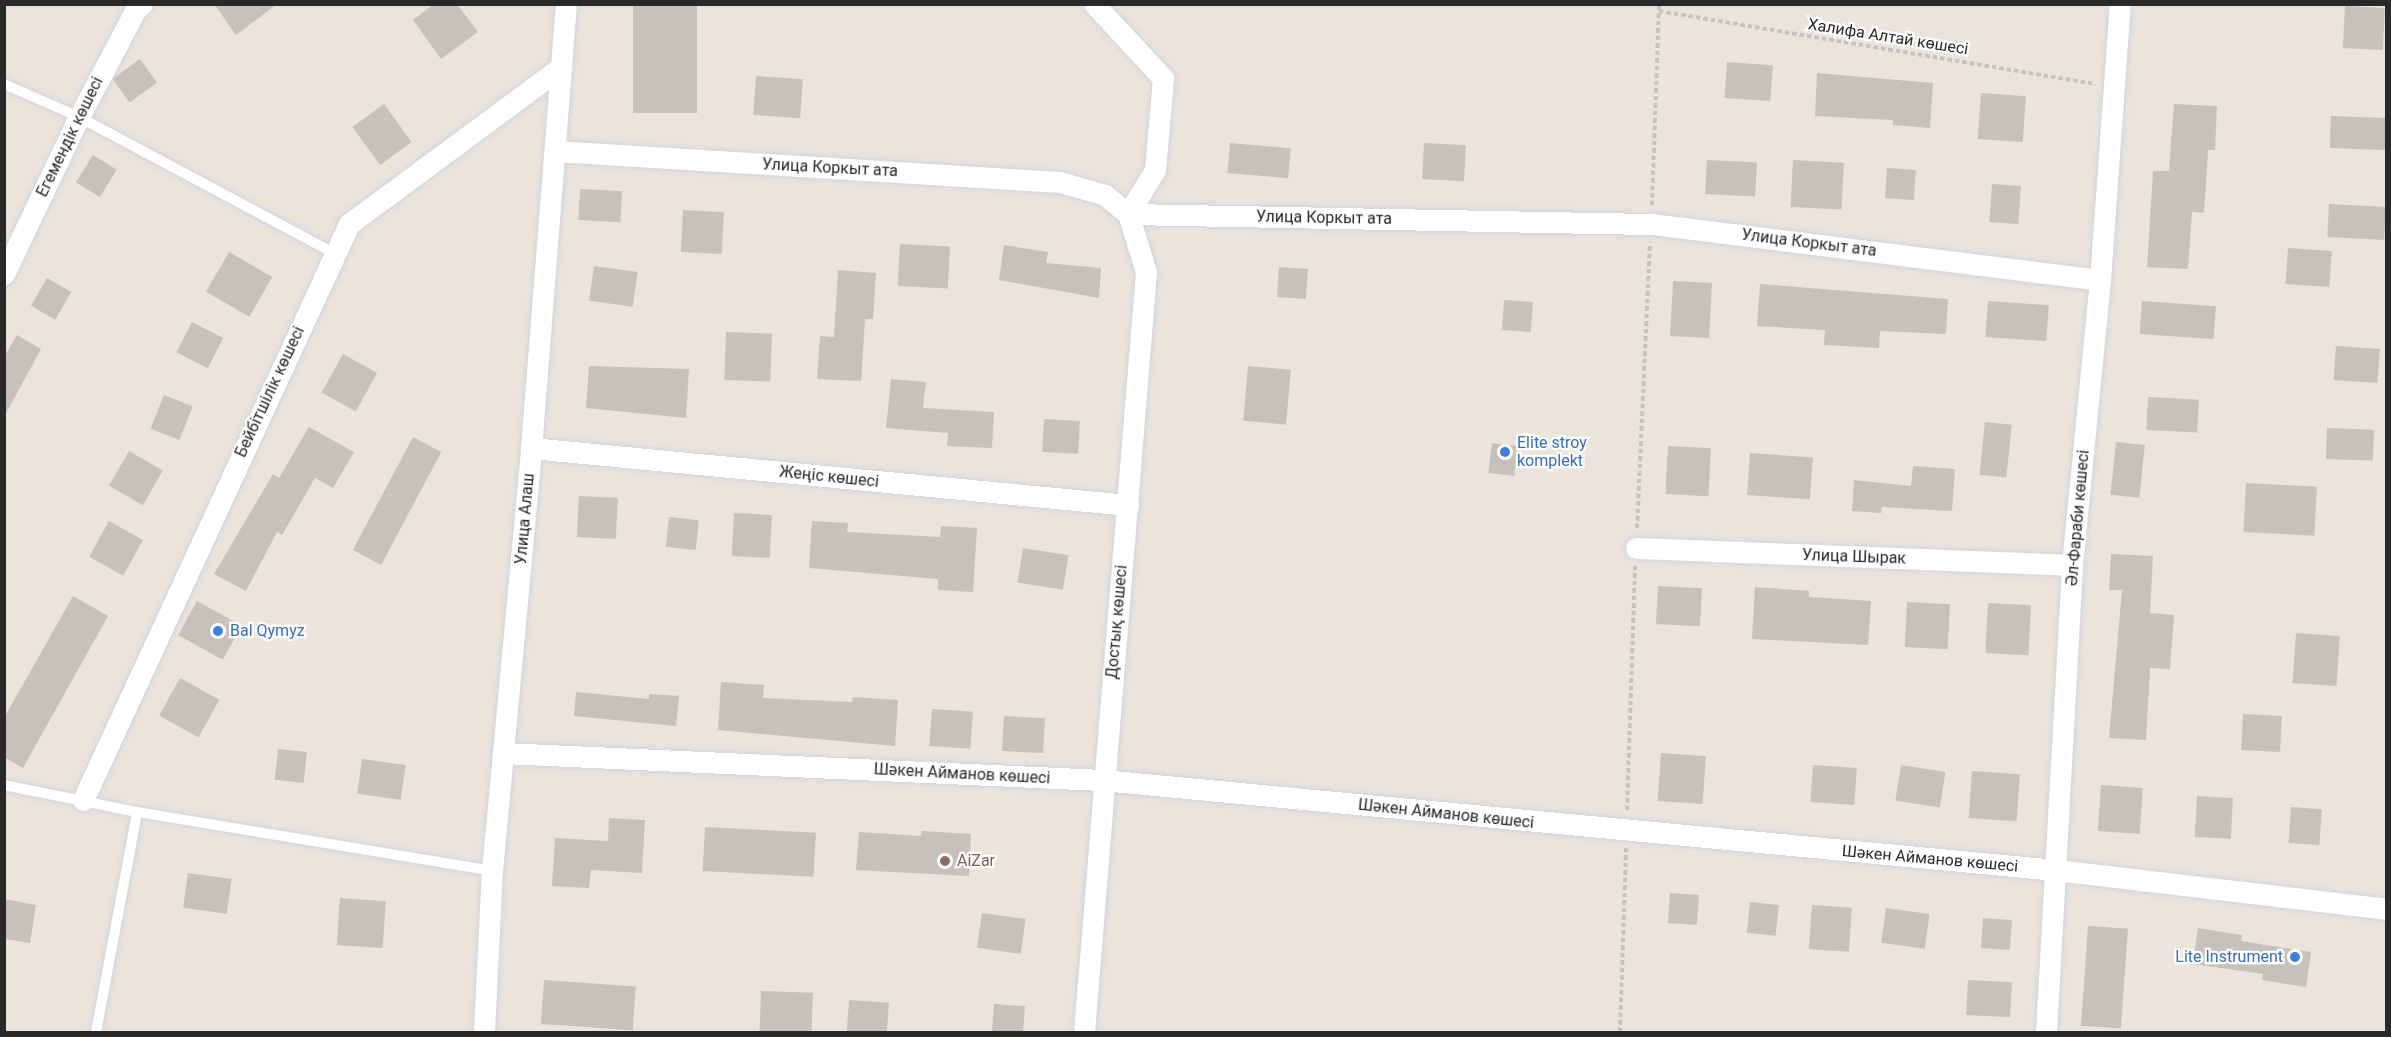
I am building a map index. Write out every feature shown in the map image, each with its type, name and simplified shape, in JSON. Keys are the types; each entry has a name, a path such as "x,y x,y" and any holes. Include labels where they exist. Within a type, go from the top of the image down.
{"street":[{"name":"Егемендік көшесі","path":"4,274 79,117 136,9 142,4"},
{"name":"Улица Алаш","path":"484,1032 492,871 531,448 566,4"},
{"path":"1094,4 1163,78 1155,170 1128,214"},
{"name":"Әл-Фараби көшесі","path":"2046,1032 2072,565 2100,280 2120,4"},
{"name":"Бейбітшілік көшесі","path":"83,800 349,224 561,67"},
{"name":"Улица Коркыт ата","path":"555,151 1060,182 1104,195 1128,214 1651,224 2100,280"},
{"name":"Достық көшесі","path":"1084,1032 1102,780 1128,505 1146,272 1128,214"},
{"name":"Жеңіс көшесі","path":"531,448 1128,505"},
{"name":"Улица Шырак","path":"1636,548 2072,565"},
{"name":"Шәкен Айманов көшесі","path":"503,753 1102,780 2056,870 2386,909"}],"lane":[{"path":"4,84 79,117 334,253"},
{"path":"4,785 137,812 492,871"},
{"path":"96,1032 137,812"}],"path":[{"path":"1620,1032 1636,548 1659,4"},
{"name":"Халифа Алтай көшесі","path":"1659,11 2113,87"}],"building":[{"path":"214,4 277,4 236,35"},
{"path":"434,4 457,4 478,32 441,59 413,20"},
{"path":"633,4 697,4 697,113 633,113"},
{"path":"2345,6 2385,8 2383,50 2343,48"},
{"path":"140,59 157,82 130,102 112,79"},
{"path":"1727,62 1773,65 1770,101 1724,98"},
{"path":"1817,73 1933,83 1930,128 1893,125 1893,120 1815,116"},
{"path":"756,76 803,79 800,118 753,115"},
{"path":"1981,93 2026,96 2023,142 1978,139"},
{"path":"384,104 412,142 380,165 352,127"},
{"path":"2174,104 2217,106 2215,150 2208,150 2204,213 2192,212 2188,269 2147,267 2153,171 2169,171"},
{"path":"2331,116 2386,118 2385,150 2330,148"},
{"path":"1230,143 1291,148 1288,178 1227,173"},
{"path":"1424,143 1466,145 1464,181 1422,179"},
{"path":"93,155 117,170 100,197 76,182"},
{"path":"1707,160 1757,163 1755,197 1705,194"},
{"path":"1793,160 1844,163 1841,210 1791,207"},
{"path":"1887,168 1916,170 1914,200 1885,198"},
{"path":"1992,184 2021,186 2018,224 1989,222"},
{"path":"580,189 622,191 620,222 578,220"},
{"path":"2329,204 2386,207 2384,240 2327,237"},
{"path":"683,210 724,212 722,254 681,252"},
{"path":"900,244 950,247 948,289 898,286"},
{"path":"1004,245 1048,252 1046,263 1101,268 1099,298 999,280"},
{"path":"2288,248 2332,251 2329,287 2285,284"},
{"path":"229,252 272,277 249,317 206,292"},
{"path":"594,266 638,272 633,307 589,301"},
{"path":"1279,267 1308,269 1306,299 1277,297"},
{"path":"838,270 876,273 873,319 865,319 861,381 817,379 820,336 834,337"},
{"path":"47,278 71,292 55,320 31,306"},
{"path":"1673,281 1712,283 1709,338 1670,336"},
{"path":"1760,284 1948,299 1946,334 1880,331 1879,348 1824,345 1825,330 1757,326"},
{"path":"1504,300 1533,302 1531,332 1502,330"},
{"path":"1988,301 2049,305 2046,341 1985,337"},
{"path":"2142,301 2216,306 2214,339 2140,334"},
{"path":"192,322 223,338 208,368 177,352"},
{"path":"726,332 772,334 770,382 724,380"},
{"path":"17,335 41,349 4,417 4,357"},
{"path":"2336,346 2380,349 2378,383 2334,380"},
{"path":"343,354 377,373 356,411 322,392"},
{"path":"589,366 689,369 686,418 586,408"},
{"path":"1248,366 1291,370 1286,425 1243,421"},
{"path":"891,379 926,382 923,408 994,412 992,448 947,446 948,433 886,428"},
{"path":"164,395 193,407 179,440 151,428"},
{"path":"2148,397 2199,400 2197,433 2146,430"},
{"path":"1044,419 1080,421 1078,454 1042,452"},
{"path":"1985,422 2012,425 2006,478 1979,475"},
{"path":"309,427 354,452 333,488 315,478 282,535 277,532 246,591 214,574 273,474 279,478"},
{"path":"2327,428 2374,430 2373,461 2326,459"},
{"path":"413,437 441,452 381,565 353,550"},
{"path":"2116,442 2145,445 2139,498 2110,495"},
{"path":"1492,443 1518,446 1514,476 1488,473"},
{"path":"1668,446 1711,448 1708,496 1665,494"},
{"path":"129,451 163,470 143,505 109,486"},
{"path":"1750,453 1813,457 1810,499 1747,495"},
{"path":"1913,466 1955,469 1952,511 1882,507 1881,513 1852,511 1854,480 1911,486"},
{"path":"2246,483 2317,487 2314,536 2243,532"},
{"path":"579,496 618,498 616,539 577,537"},
{"path":"734,513 772,515 770,558 732,556"},
{"path":"669,517 699,520 696,550 666,547"},
{"path":"109,521 143,540 123,576 89,557"},
{"path":"812,521 848,523 847,532 940,537 941,526 977,528 973,592 938,590 938,579 809,568"},
{"path":"1023,548 1068,555 1063,590 1018,583"},
{"path":"2111,554 2153,556 2150,613 2174,615 2170,669 2150,668 2146,740 2109,738 2122,590 2109,590"},
{"path":"1658,586 1702,588 1700,626 1656,624"},
{"path":"1755,587 1809,591 1809,597 1871,601 1868,645 1752,639"},
{"path":"73,596 108,616 23,768 4,757 4,718"},
{"path":"197,601 242,626 223,660 178,635"},
{"path":"1907,602 1950,604 1948,649 1905,647"},
{"path":"1988,603 2031,605 2028,655 1985,653"},
{"path":"2296,633 2340,636 2336,686 2293,683"},
{"path":"180,678 219,700 199,737 159,716"},
{"path":"721,682 764,685 763,698 852,702 853,697 898,700 895,746 718,730"},
{"path":"576,692 649,699 649,694 679,696 676,726 574,716"},
{"path":"932,709 973,712 970,749 929,746"},
{"path":"2243,714 2282,716 2280,752 2241,750"},
{"path":"1004,716 1045,718 1043,753 1002,751"},
{"path":"278,749 307,752 304,783 275,780"},
{"path":"1661,753 1706,756 1703,804 1658,801"},
{"path":"362,759 406,765 401,800 357,794"},
{"path":"1813,765 1857,768 1854,805 1810,802"},
{"path":"1901,765 1945,772 1940,808 1895,801"},
{"path":"1972,771 2020,774 2017,821 1969,818"},
{"path":"2101,785 2143,788 2140,834 2098,831"},
{"path":"2197,796 2233,798 2231,839 2195,837"},
{"path":"2291,807 2322,809 2319,845 2288,843"},
{"path":"609,818 645,820 642,873 591,870 589,888 552,886 555,838 608,841"},
{"path":"705,827 816,833 814,877 703,871"},
{"path":"922,831 971,834 969,876 856,870 859,832 921,836"},
{"path":"188,873 232,879 227,914 183,908"},
{"path":"1670,893 1699,895 1697,925 1668,923"},
{"path":"340,898 386,901 383,948 337,945"},
{"path":"4,899 36,905 30,943 4,939"},
{"path":"1750,902 1779,905 1776,936 1747,933"},
{"path":"1812,905 1852,908 1849,952 1809,949"},
{"path":"1886,908 1930,914 1925,949 1881,943"},
{"path":"982,913 1026,919 1021,954 977,948"},
{"path":"1983,918 2012,920 2010,950 1981,948"},
{"path":"2088,926 2128,929 2121,1029 2081,1026"},
{"path":"2198,928 2242,935 2241,941 2311,952 2306,987 2262,980 2263,974 2193,964"},
{"path":"544,980 636,986 633,1030 541,1024"},
{"path":"1968,980 2012,982 2010,1017 1966,1015"},
{"path":"761,991 813,993 812,1032 760,1032"},
{"path":"849,1000 889,1003 887,1032 847,1032"},
{"path":"994,1004 1025,1006 1023,1032 992,1032"}],"place":[{"name":"Elite stroy komplekt","path":"1505,452"},
{"name":"Bal Qymyz","path":"218,631"},
{"name":"AiZar","path":"945,861"},
{"name":"Lite Instrument","path":"2295,957"}]}
